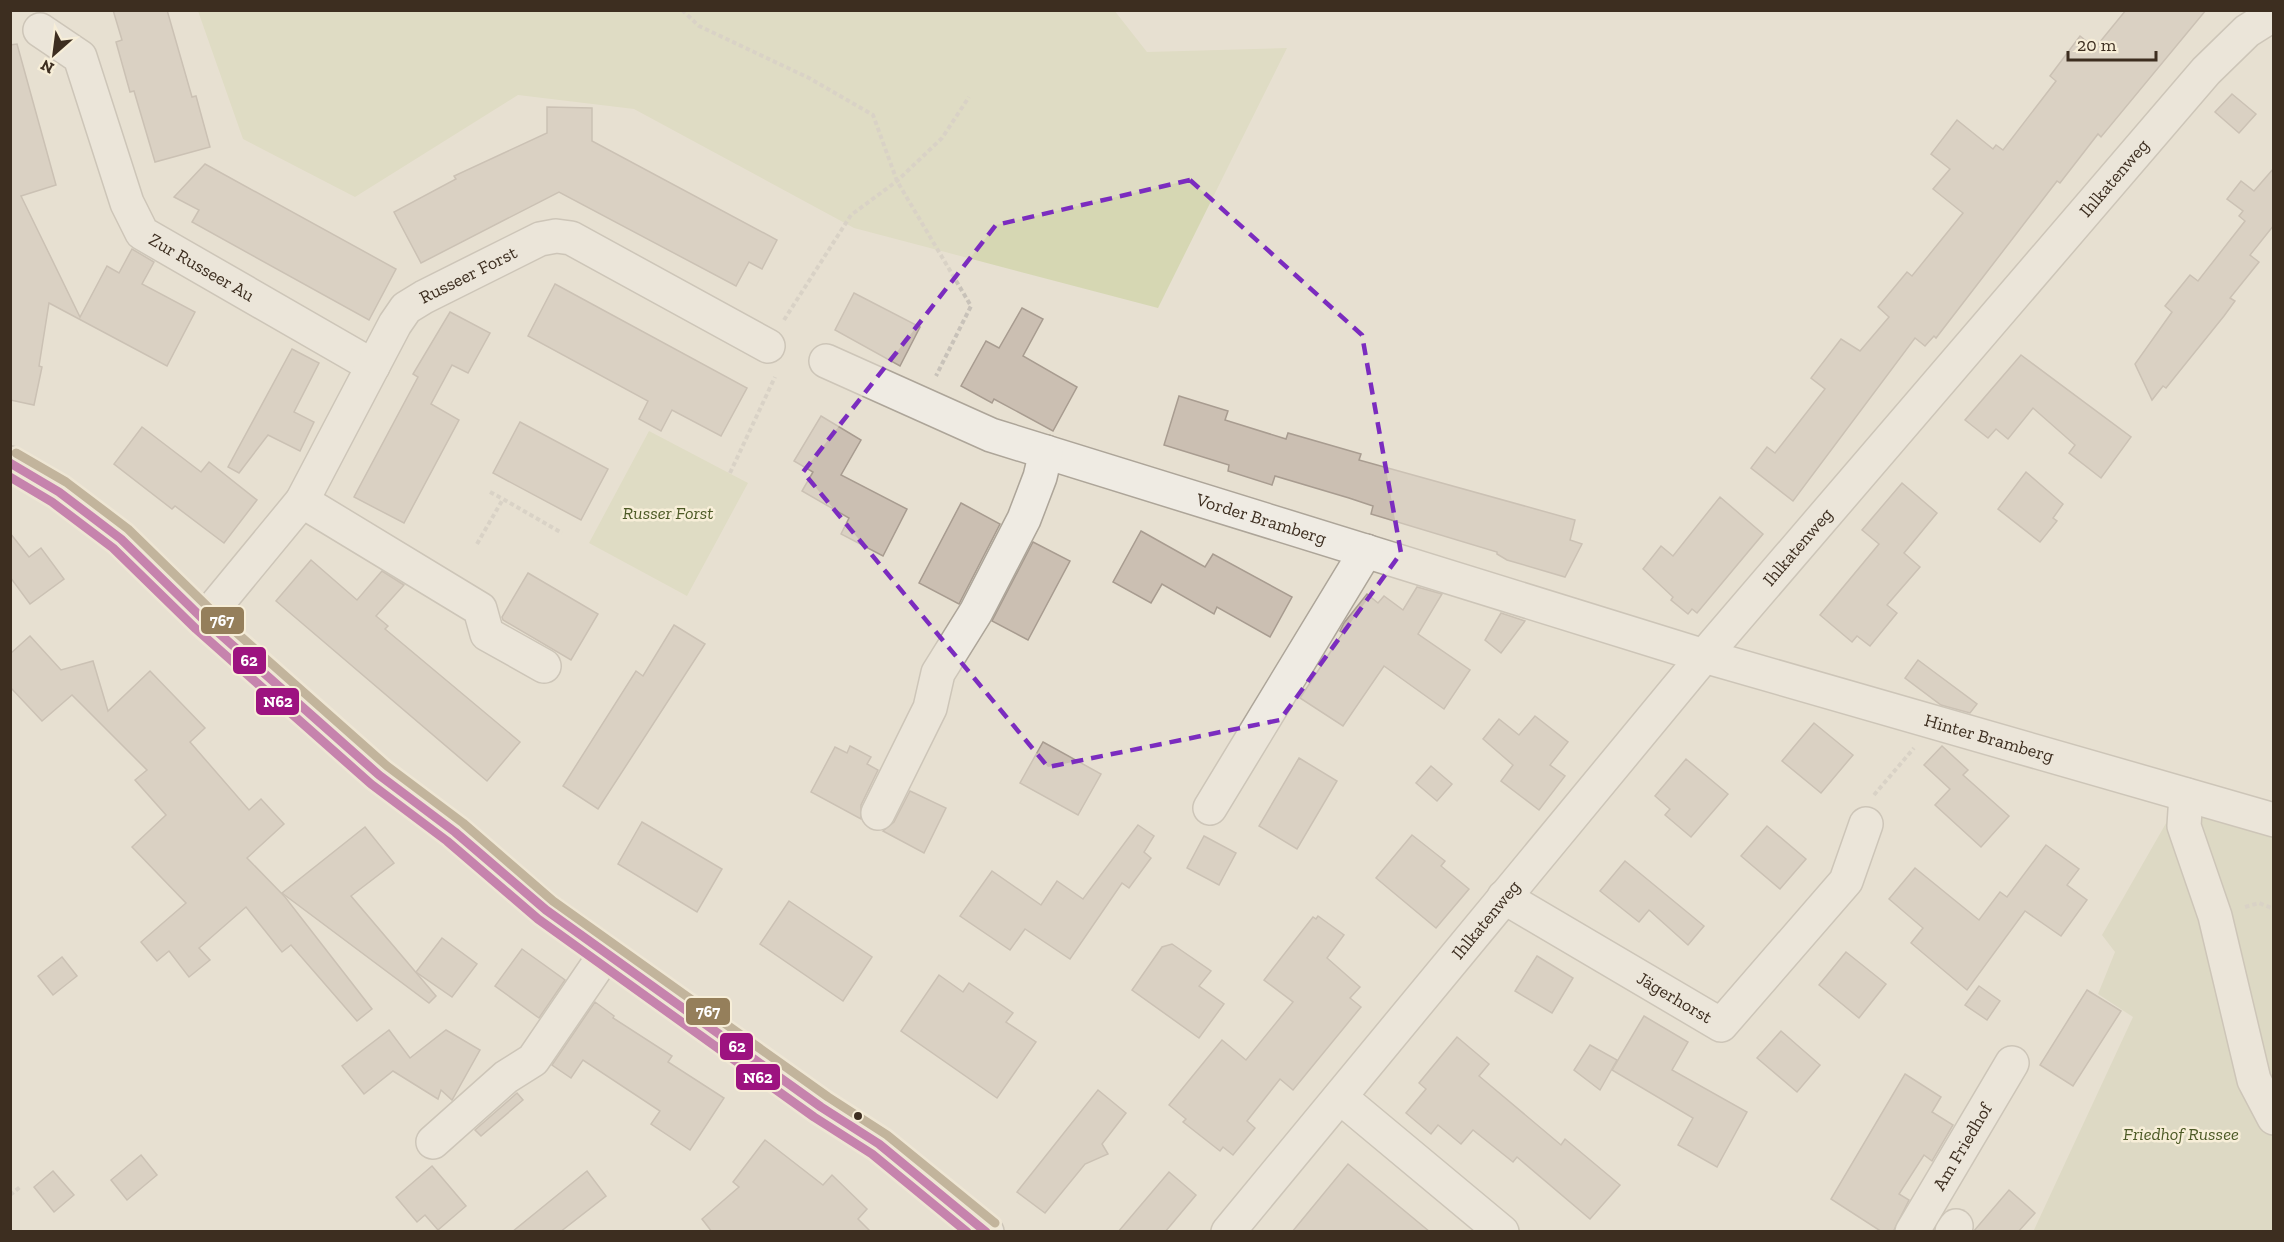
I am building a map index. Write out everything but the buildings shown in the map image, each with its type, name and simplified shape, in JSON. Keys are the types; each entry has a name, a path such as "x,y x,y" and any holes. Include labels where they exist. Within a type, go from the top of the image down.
{"street":[{"name":"Ihlkatenweg","path":"1228,1232 1704,656 2205,71 2247,31 2274,14"},
{"name":"Zur Russeer Au","path":"40,30 80,57 127,204 142,233 373,366"},
{"name":"Russeer Forst","path":"204,620 302,501 406,308 540,239 556,236 571,238 772,359"},
{"name":"Vorder Bramberg","path":"826,361 991,435 1704,656"},
{"path":"878,813 930,708 938,673 976,612 1024,519 1040,477 1046,452"},
{"path":"10,463 59,492 121,539 204,620 379,775 455,832 546,910 821,1107 879,1144 987,1232"},
{"path":"302,501 480,609 487,634 544,666"},
{"path":"1210,808 1366,551"},
{"name":"Hinter Bramberg","path":"1704,656 2274,820"},
{"path":"2186,795 2184,826 2216,916 2254,1080 2274,1118"},
{"name":"Jägerhorst","path":"1504,897 1722,1025 1846,881 1866,824"},
{"path":"433,1142 506,1077 533,1060 606,953"},
{"name":"Am Friedhof","path":"1912,1232 2012,1062"},
{"path":"1340,1097 1502,1232"}],"path":[{"path":"682,10 699,26 809,78 873,115 897,181 971,306 922,403"},
{"path":"730,473 772,359 851,215 897,181 942,138 969,97"},
{"path":"490,492 562,533"},
{"path":"477,544 502,499"},
{"path":"1866,824 1874,794 1936,723"},
{"path":"10,1194 20,1187"}],"highlighted area":[{"path":"1190,180 1362,335 1401,553 1280,720 1048,767 803,472 996,225"}],"green space":[{"path":"1114,10 1147,52 1287,48 1158,308 854,228 634,109 518,95 355,197 243,139 198,11"},
{"name":"Russer Forst","path":"649,431 748,483 687,596 589,543"},
{"name":"Friedhof Russee","path":"2177,804 2273,834 2273,1231 2033,1232 2133,1017 2098,994 2115,952 2102,935"}],"transit line":[{"name":"767","path":"16,453 66,482 128,529 212,611 387,766 463,823 553,901 828,1097 887,1135 995,1223"},
{"name":"62","path":"10,463 59,492 121,539 204,620 379,775 455,832 546,910 821,1107 879,1144 986,1232"},
{"name":"N62","path":"10,477 52,502 113,548 196,629 371,784 447,841 538,919 814,1117 872,1154 967,1232"}]}
